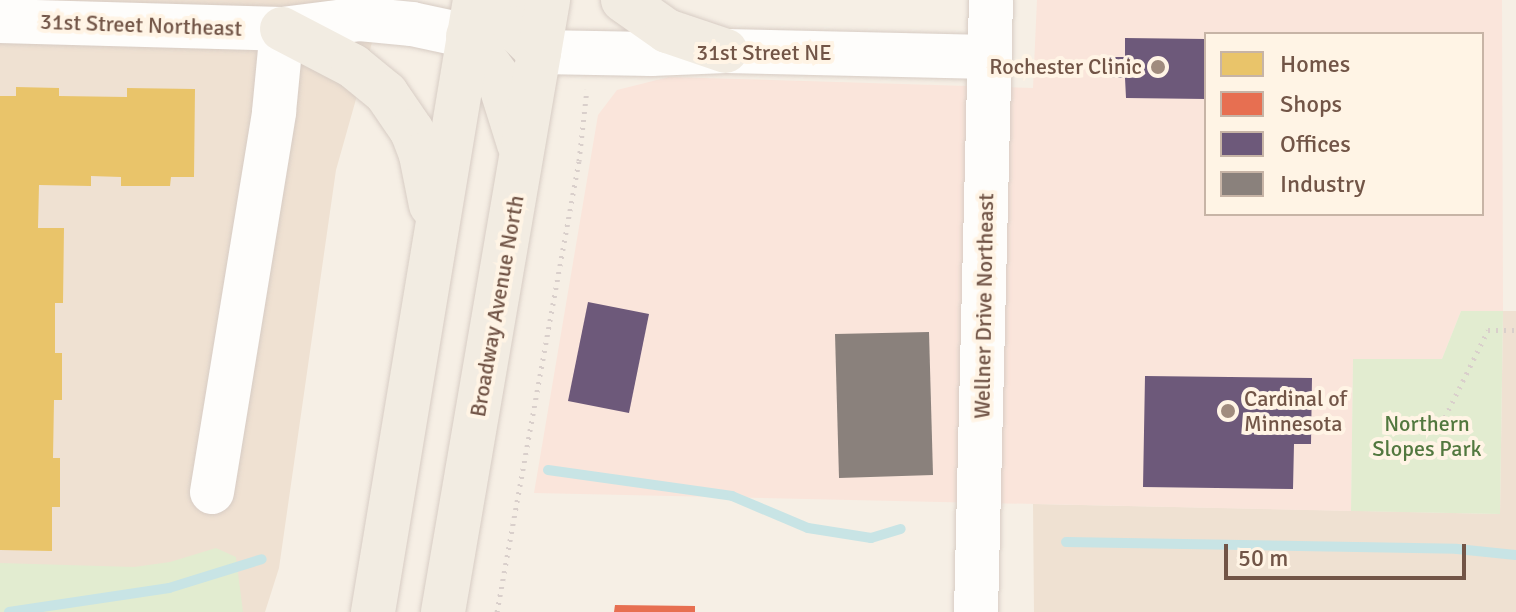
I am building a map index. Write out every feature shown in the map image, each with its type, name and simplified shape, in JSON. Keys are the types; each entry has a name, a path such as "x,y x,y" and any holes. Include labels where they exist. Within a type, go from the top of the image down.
{"main road":[{"path":"503,0 514,28 539,52"},
{"name":"Broadway Avenue North","path":"443,612 548,0"},
{"path":"623,0 667,31 726,51"},
{"path":"472,18 498,77 523,158"},
{"path":"373,612 434,229 472,18"},
{"path":"282,29 376,81 400,110 421,155 434,229"}],"street":[{"name":"Wellner Drive Northeast","path":"976,612 991,0"},
{"name":"31st Street Northeast","path":"0,21 282,29 360,19 412,24 472,18"},
{"path":"212,492 274,112 282,29"},
{"name":"31st Street NE","path":"539,52 651,54 726,51 989,57"}],"path":[{"path":"497,612 572,207 586,95"},
{"path":"1445,417 1488,330 1516,330"}],"shaded area":[{"path":"0,0 384,0 336,170 279,568 265,612 0,612"},
{"path":"1037,0 1502,0 1503,311 1461,311 1442,359 1353,359 1351,511 534,493 598,115 617,90 669,77 1033,88"},
{"path":"1503,311 1516,311 1516,612 1034,612 1033,504 1500,514"}],"green space":[{"name":"Northern Slopes Park","path":"1461,311 1503,311 1500,514 1351,511 1353,359 1442,359"},
{"path":"216,548 236,557 243,612 0,612 0,563 134,567 170,562"}],"building: Homes":[{"path":"16,87 59,88 59,96 127,97 127,88 195,89 194,177 171,177 170,186 121,186 121,177 91,176 91,186 39,185 38,228 64,228 63,303 55,303 55,353 62,353 62,400 54,400 53,458 60,458 60,507 52,507 52,551 0,550 0,96 16,96"}],"building: Shops":[{"path":"615,605 695,606 695,612 614,612"}],"building: Offices":[{"name":"Rochester Clinic","path":"1125,38 1204,39 1204,99 1126,98 1125,78 1109,78 1109,57 1125,57"},
{"path":"588,302 649,314 629,413 568,401"},
{"name":"Cardinal of Minnesota","path":"1145,376 1312,378 1311,444 1294,444 1293,489 1143,487"}],"building: Industry":[{"path":"929,332 933,475 839,478 835,334"}],"waterway":[{"path":"548,470 732,496 808,528 871,538 901,529"},
{"path":"1066,542 1457,549 1516,555"},
{"path":"9,612 169,588 262,559"}],"place":[{"name":"Rochester Clinic","path":"1158,67"},
{"name":"Cardinal of Minnesota","path":"1228,411"}]}
